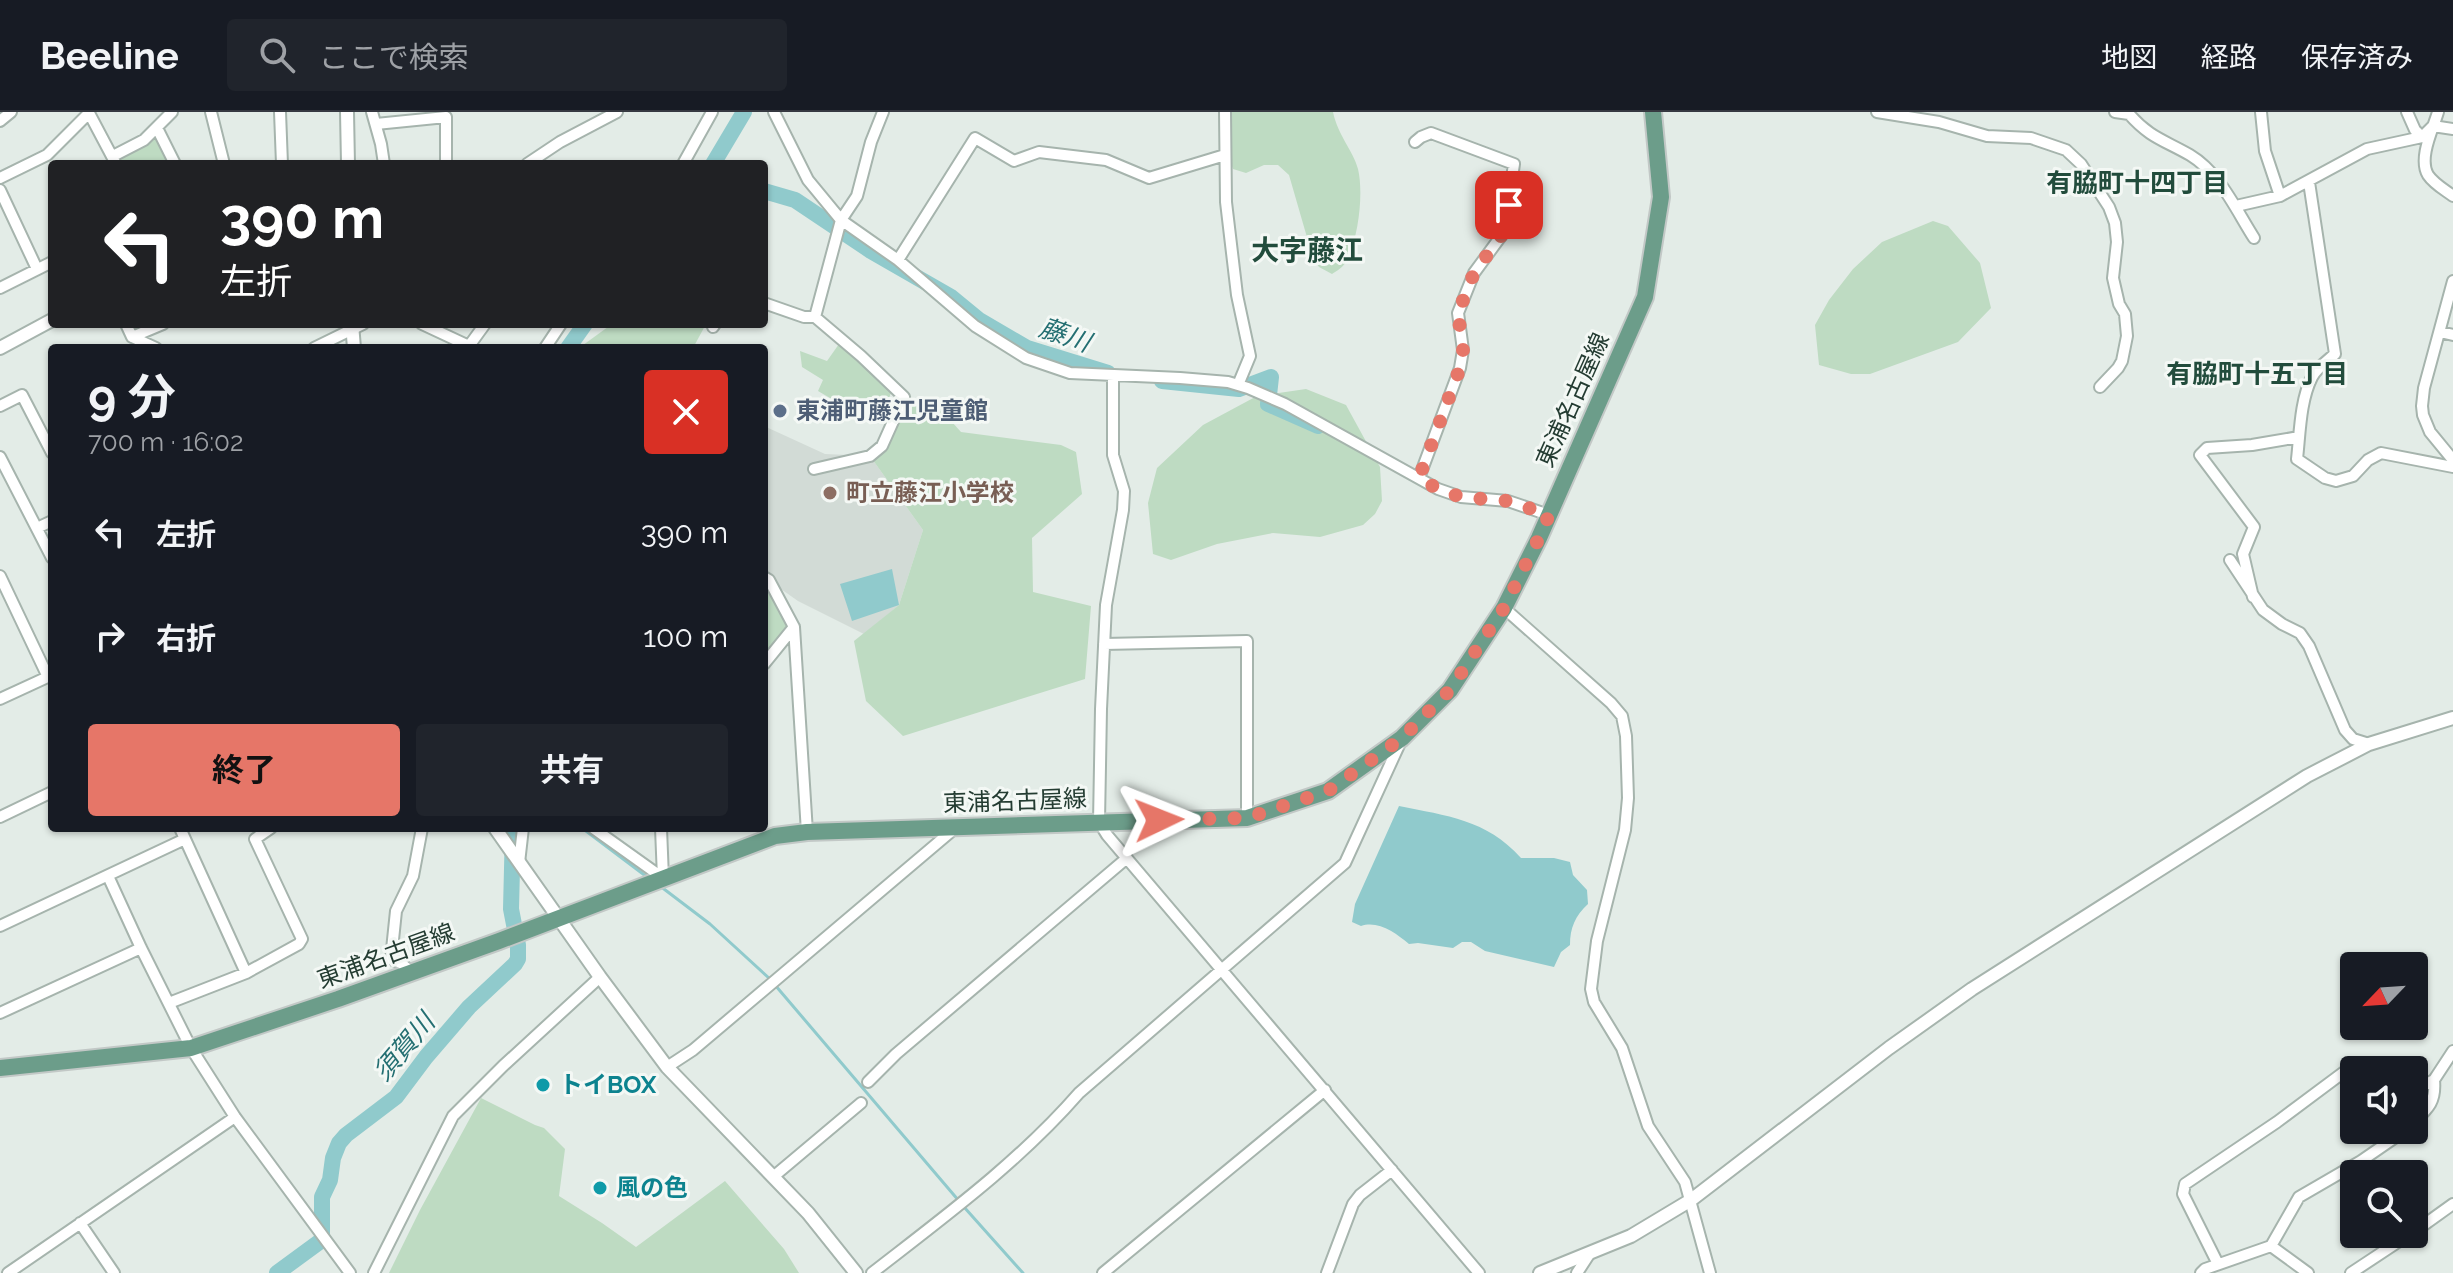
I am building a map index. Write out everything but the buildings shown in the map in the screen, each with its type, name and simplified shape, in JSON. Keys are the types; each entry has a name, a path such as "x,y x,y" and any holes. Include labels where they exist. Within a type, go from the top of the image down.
{"main road":[{"name":"東浦名古屋線","path":"0,1068 191,1048 499,941 775,836 807,832 1247,818 1328,791 1402,738 1450,690 1504,608 1539,538 1645,297 1661,197 1653,112"}],"street":[{"path":"0,121 11,112"},
{"path":"0,178 50,159 89,113 114,160 144,140 172,112"},
{"path":"280,112 282,160"},
{"path":"347,112 348,160"},
{"path":"372,112 383,160"},
{"path":"533,160 617,112"},
{"path":"685,160 712,112"},
{"path":"774,112 808,180 841,220 898,260 975,326 1026,358 1070,373 1180,378 1238,385 1285,404 1438,489 1461,497 1508,501 1549,515"},
{"path":"815,317 841,220 857,196 871,142 883,112"},
{"path":"1225,112 1226,202 1232,259 1250,356 1238,385"},
{"path":"1877,112 1939,122 1987,136 2031,138 2066,150 2081,164 2109,207 2115,223 2117,242 2113,278 2119,304 2125,314 2127,336 2122,361 2100,387"},
{"path":"2115,112 2129,114 2146,132 2191,156 2206,169 2236,206 2254,238"},
{"path":"2261,112 2265,151 2280,196"},
{"path":"2407,112 2415,130 2422,137"},
{"path":"2438,112 2427,148 2426,169 2431,179 2453,196"},
{"path":"216,113 223,160"},
{"path":"376,124 446,117 446,160"},
{"path":"2236,206 2280,196 2367,149 2422,137 2433,126"},
{"path":"2433,126 2453,129"},
{"path":"157,128 173,160"},
{"path":"1415,142 1431,133 1514,164 1504,232 1474,273 1458,313 1463,350 1460,368 1419,478"},
{"path":"898,260 975,138 1014,161 1039,152 1106,160 1149,178 1225,155"},
{"path":"2309,182 2335,354 2312,378 2297,459 2330,480 2353,476 2368,460 2381,453 2453,467"},
{"path":"0,190 37,269"},
{"path":"0,288 48,264"},
{"path":"2453,281 2424,388 2423,415 2430,432 2453,460"},
{"path":"768,304 804,317 815,317 904,397 882,446 870,456 814,469"},
{"path":"0,348 48,322"},
{"path":"128,328 132,337 147,344"},
{"path":"132,337 153,328"},
{"path":"324,344 352,328"},
{"path":"431,328 465,344"},
{"path":"2440,332 2453,335"},
{"path":"1113,375 1113,455 1124,491 1106,605 1099,822 1479,1273"},
{"path":"0,406 22,395 48,445"},
{"path":"2253,597 2243,554 2254,527 2200,455 2207,448 2299,437"},
{"path":"0,457 48,550"},
{"path":"37,528 48,523"},
{"path":"2230,560 2263,610 2300,633 2314,656 2345,730 2353,739 2369,744"},
{"path":"0,576 48,672"},
{"path":"768,579 794,627 807,832"},
{"path":"1504,608 1622,716 1628,783 1625,830 1597,941 1591,989 1594,1002 1622,1048 1648,1126 1685,1182 1710,1273"},
{"path":"768,659 794,627"},
{"path":"1104,644 1247,641 1247,818"},
{"path":"0,699 48,677"},
{"path":"1540,1273 1631,1236 1691,1200 1889,1048 1972,989 2295,783 2369,744 2453,718"},
{"path":"872,1273 956,1208 1051,1126 1079,1093 1345,863 1402,738"},
{"path":"0,817 48,794"},
{"path":"667,1067 693,1050 955,827"},
{"path":"182,832 246,973"},
{"path":"169,1003 246,973 299,944 302,939 255,839 265,832"},
{"path":"411,972 391,959 396,911 413,876 421,832"},
{"path":"499,832 667,1067 808,1213 856,1273"},
{"path":"519,863 523,832"},
{"path":"598,832 656,880"},
{"path":"656,880 661,832"},
{"path":"0,926 185,839"},
{"path":"868,1082 896,1054 1127,858"},
{"path":"108,876 191,1048 235,1117 350,1273"},
{"path":"0,1013 141,948"},
{"path":"374,1273 453,1116 600,977"},
{"path":"2428,1083 2434,1080 2453,1051"},
{"path":"2218,1264 2183,1194 2185,1184 2340,1075"},
{"path":"2428,1109 2435,1093 2434,1080"},
{"path":"1103,1273 1325,1090"},
{"path":"773,1177 861,1103"},
{"path":"8,1273 235,1117"},
{"path":"2201,1273 2271,1246 2299,1197 2386,1144"},
{"path":"1327,1273 1353,1204 1392,1170"},
{"path":"2428,1222 2453,1204"},
{"path":"80,1223 114,1273"},
{"path":"2271,1246 2308,1273"},
{"path":"2351,1273 2389,1248"},
{"path":"1577,1273 1590,1253"}],"shaded area":[{"name":"町立藤江小学校","path":"768,428 825,454 870,456 923,530 899,605 864,634 798,601 768,580"}],"green space":[{"path":"1223,112 1333,112 1356,162 1360,179 1359,217 1354,242 1346,262 1338,270 1332,274 1319,267 1313,258 1289,175 1278,165 1264,165 1246,173 1233,169 1223,139"},
{"path":"154,135 158,137 169,160 118,160 120,155 146,145"},
{"path":"1933,221 1948,226 1980,263 1991,308 1958,342 1870,374 1851,374 1819,365 1815,325 1829,300 1853,269 1882,242"},
{"path":"606,328 704,328 695,344 584,344"},
{"path":"839,344 891,393 886,406 874,404 854,412 818,391 823,380 802,367 800,351 827,361"},
{"path":"1306,389 1346,405 1380,467 1382,501 1375,514 1363,525 1320,537 1273,533 1217,544 1171,560 1153,554 1148,503 1157,468 1203,425 1257,396"},
{"path":"904,397 943,412 961,432 1061,445 1076,452 1082,494 1032,538 1033,592 1091,606 1085,679 903,736 866,701 854,641 899,605 923,530 870,456 882,446"},
{"path":"768,584 794,627 768,659"},
{"path":"481,1098 544,1128 565,1149 559,1196 636,1247 725,1181 784,1249 799,1273 389,1273"}],"water":[{"path":"892,569 899,605 852,621 840,584"},
{"path":"1399,806 1480,827 1508,845 1521,858 1554,858 1570,862 1573,875 1587,890 1588,904 1574,923 1570,945 1561,952 1554,967 1485,951 1471,942 1462,942 1453,948 1409,944 1380,926 1361,926 1352,922 1355,904"}],"waterway":[{"name":"須賀川","path":"715,160 744,112"},
{"name":"藤川","path":"768,192 795,200 1027,348 1108,373"},
{"name":"須賀川","path":"571,344 582,328"},
{"name":"藤川","path":"1162,381 1239,389 1271,377 1268,404 1318,426"},
{"name":"須賀川","path":"277,1273 322,1240 322,1197 330,1180 339,1143 396,1097 469,1007 518,959 511,909 513,832"},
{"path":"587,832 647,877"},
{"path":"660,886 710,924 770,979"},
{"path":"775,985 959,1201"},
{"path":"964,1207 1023,1273"}],"place":[{"name":"東浦町藤江児童館","path":"780,411"},
{"name":"町立藤江小学校","path":"830,493"},
{"name":"トイBOX","path":"543,1085"},
{"name":"風の色","path":"600,1188"}],"district":[{"name":"有脇町十四丁目","path":"2137,183"},
{"name":"大字藤江","path":"1307,250"},
{"name":"有脇町十五丁目","path":"2257,374"}],"route":[{"path":"1159,820 1247,818 1328,791 1402,738 1450,690 1504,608 1549,515 1508,501 1461,497 1419,478 1460,368 1463,350 1458,313 1474,273 1504,232 1509,205"}]}
